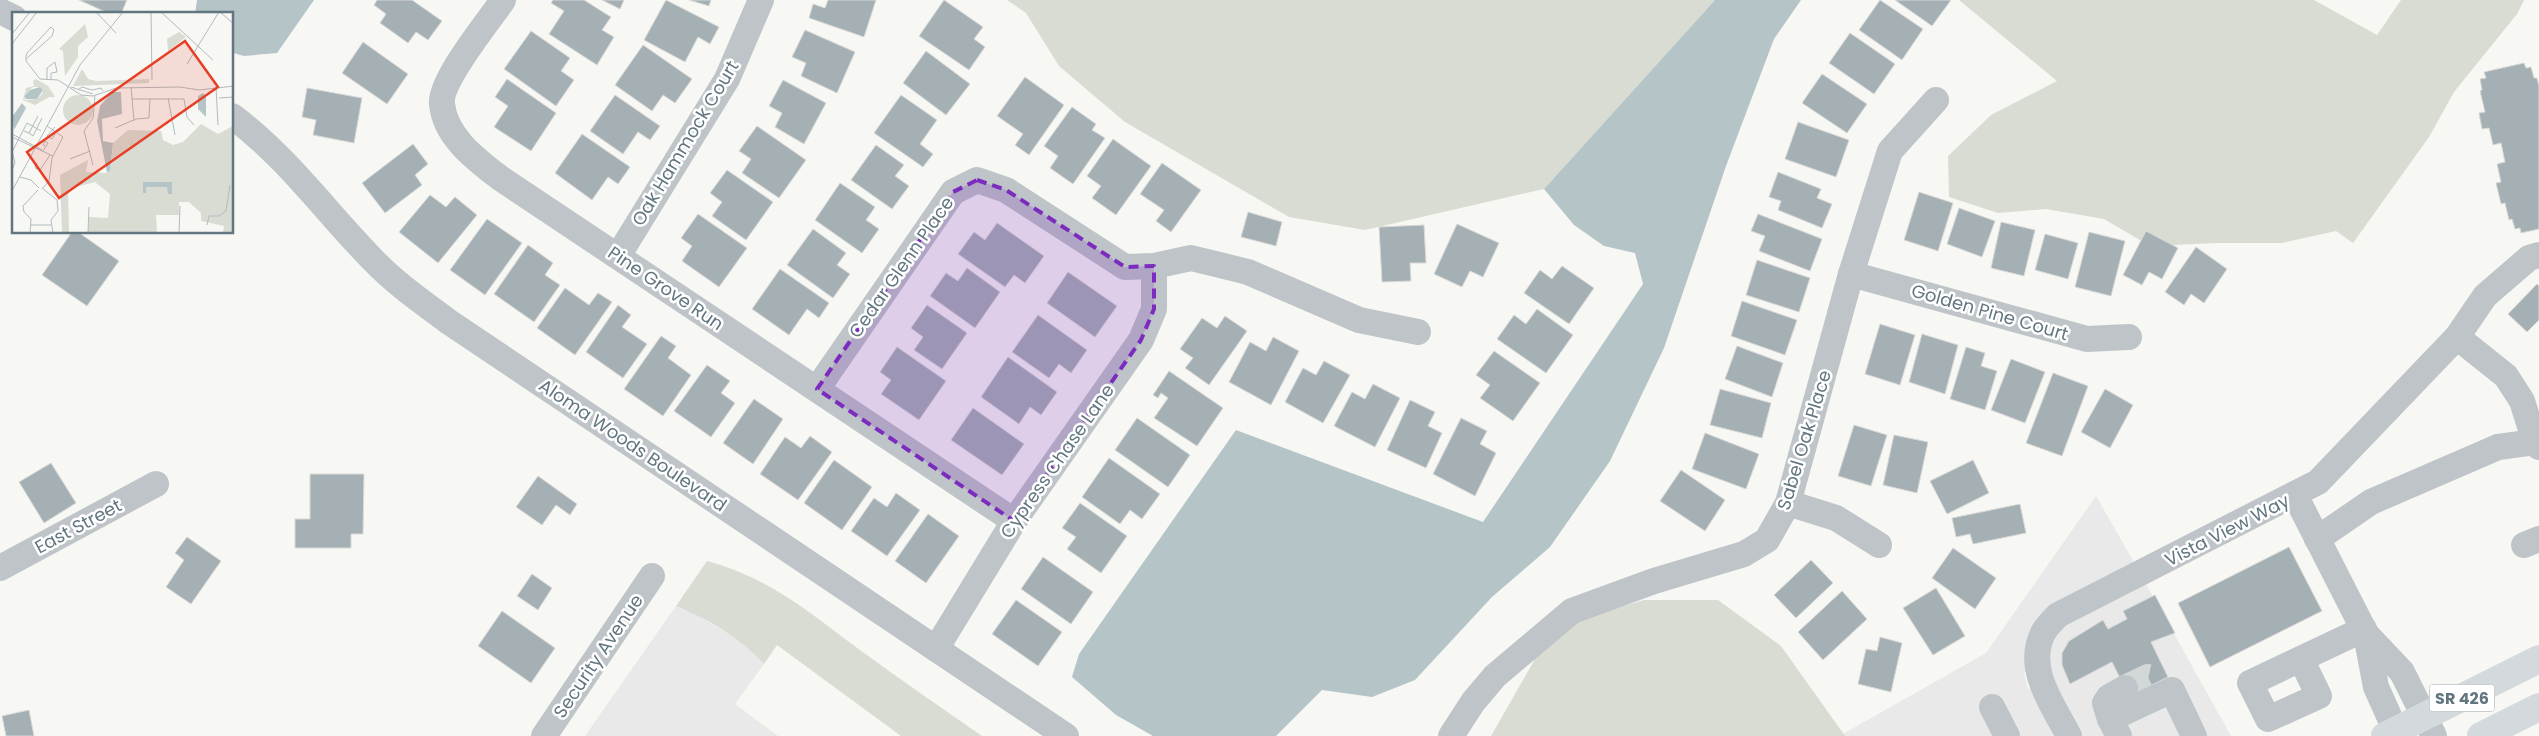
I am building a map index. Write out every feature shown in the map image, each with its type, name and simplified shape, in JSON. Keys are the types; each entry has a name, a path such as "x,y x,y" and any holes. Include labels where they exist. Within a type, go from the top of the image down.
{"main road":[{"name":"SR 426","path":"2393,734 2429,726 2539,659"},
{"name":"SR 426","path":"2481,736 2539,707"}],"street":[{"name":"Pine Grove Run","path":"504,0 450,78 443,93 442,104 450,128 478,160 500,178 1014,521"},
{"name":"Oak Hammock Court","path":"618,256 727,79 761,0"},
{"name":"Sabel Oak Place","path":"1450,736 1495,676 1572,611 1654,581 1744,554 1767,540 1788,504 1852,274 1890,151 1936,100"},
{"name":"Aloma Woods Boulevard","path":"234,118 269,145 372,259 399,286 457,328 1066,736"},
{"name":"Cedar Glenn Place","path":"817,388 953,192 976,180 1006,190 1125,268 1154,266 1190,258 1248,272 1359,320 1418,332"},
{"name":"Vista View Way","path":"2068,736 2038,677 2036,651 2043,632 2058,615 2318,482 2462,328 2485,296 2529,258 2539,255"},
{"name":"Cypress Chase Lane","path":"936,649 1014,521 1141,340 1154,309 1154,266"},
{"name":"Golden Pine Court","path":"1852,274 2087,340 2129,337"},
{"path":"2317,539 2371,502 2498,447 2537,444 2522,401 2506,376 2462,328"},
{"name":"East Street","path":"0,568 156,484"},
{"path":"2295,495 2365,632 2402,672 2429,726"},
{"path":"1788,504 1836,518 1879,545"},
{"name":"Security Avenue","path":"544,736 652,576"},
{"path":"2301,659 2365,632"},
{"path":"2365,632 2376,687 2393,734"},
{"path":"2125,688 2109,696 2105,703 2115,727 2166,685 2194,736"},
{"path":"1992,707 2007,736"}],"highlighted area":[{"path":"977,180 1006,190 1125,267 1154,266 1154,309 1141,340 1014,521 817,389 953,192"}],"shaded area":[{"path":"197,0 314,0 277,53 244,56 234,53 234,12 195,12"},
{"path":"1007,0 1715,0 1544,189 1365,230 1289,217 1125,122 1059,66 1026,13"},
{"path":"1715,0 1801,0 1774,39 1726,166 1664,348 1610,461 1550,547 1492,597 1415,680 1372,697 1322,690 1276,736 1153,736 1116,715 1072,677 1079,654 1236,430 1483,522 1643,284 1635,253 1604,246 1574,225 1544,189"},
{"path":"1959,0 2314,0 2377,35 2401,0 2524,0 2517,14 2454,92 2429,137 2353,243 2336,231 2282,243 2150,246 2104,219 2046,209 1998,213 1949,197 1948,156 1991,115 2057,81"},
{"path":"2096,496 2135,564 2054,605 2027,671 2024,673 2028,689 2032,688 2056,736 1845,736 1843,734 1986,653"},
{"path":"707,561 751,577 790,599 982,736 901,736 777,645 764,664 734,637 701,617 676,606"},
{"path":"2145,582 2231,736 2081,736 2048,672 2052,637 2063,623"},
{"path":"1644,600 1718,600 1781,646 1845,736 1491,736 1539,652 1583,618"},
{"path":"676,606 698,616 745,643 764,664 735,704 778,736 585,736"}],"building":[{"path":"79,0 127,0 122,12 106,12"},
{"path":"377,0 412,0 442,21 428,40 416,32 408,43 380,23 386,14 374,5"},
{"path":"553,0 584,0 611,17 602,30 614,37 597,65 549,34 564,11 551,3"},
{"path":"602,0 624,0 620,9"},
{"path":"666,0 719,27 710,44 698,37 685,62 644,40"},
{"path":"689,0 711,0 709,6"},
{"path":"828,0 876,0 864,37 809,18 813,4 825,8"},
{"path":"944,0 983,27 974,39 985,47 969,70 919,36"},
{"path":"1880,0 1923,29 1902,60 1859,30"},
{"path":"1895,0 1951,0 1932,26"},
{"path":"805,30 855,52 837,93 801,76 806,63 792,57"},
{"path":"531,31 570,58 561,71 574,80 556,106 504,69"},
{"path":"1850,33 1895,64 1874,94 1829,63"},
{"path":"363,42 408,74 387,104 342,73"},
{"path":"643,45 692,79 675,103 663,95 652,111 615,85"},
{"path":"926,51 970,84 946,115 903,83"},
{"path":"2524,63 2526,68 2531,67 2534,78 2537,78 2539,86 2539,229 2521,233 2520,228 2515,229 2512,219 2509,220 2505,203 2501,204 2496,183 2501,182 2497,164 2505,162 2501,143 2493,145 2489,128 2482,129 2479,113 2485,112 2480,91 2482,90 2480,79 2486,78 2484,72"},
{"path":"1822,74 1867,104 1847,133 1802,103"},
{"path":"1025,77 1064,105 1029,155 1015,145 1023,134 997,116"},
{"path":"507,79 556,113 531,151 494,127 508,106 495,97"},
{"path":"783,80 826,103 804,144 775,127 782,113 769,106"},
{"path":"307,88 362,98 354,143 313,135 316,120 302,117"},
{"path":"615,95 660,126 650,140 638,132 623,154 590,131"},
{"path":"901,95 937,120 920,144 933,154 923,167 874,133"},
{"path":"1072,107 1096,124 1092,130 1105,138 1073,184 1050,168 1058,156 1044,146"},
{"path":"1798,122 1849,140 1836,177 1785,159"},
{"path":"757,126 806,160 779,198 742,173 751,159 739,151"},
{"path":"582,134 630,167 618,184 608,177 592,200 555,173"},
{"path":"1113,139 1151,166 1116,215 1092,198 1101,186 1087,176"},
{"path":"413,144 428,164 415,175 422,185 385,213 362,183"},
{"path":"876,145 904,165 895,176 909,186 892,209 851,180"},
{"path":"1162,163 1201,190 1171,232 1156,221 1164,210 1140,194"},
{"path":"727,170 773,202 746,240 712,216 722,202 710,193"},
{"path":"1778,172 1821,189 1817,198 1832,204 1822,228 1778,210 1781,201 1769,197"},
{"path":"840,183 875,207 866,220 879,229 862,253 815,220"},
{"path":"1919,192 1953,203 1938,251 1904,240"},
{"path":"430,195 446,207 455,197 477,215 438,263 399,232"},
{"path":"1959,208 1995,221 1982,257 1947,244"},
{"path":"1248,212 1282,222 1276,246 1241,237"},
{"path":"698,214 747,248 719,287 682,261 692,246 681,238"},
{"path":"1758,214 1822,239 1810,271 1759,251 1765,236 1751,231"},
{"path":"487,219 522,243 485,295 450,270"},
{"path":"2001,222 2035,230 2024,276 1991,268"},
{"path":"997,223 1044,256 1025,283 1014,275 1005,287 958,254 974,232 985,240"},
{"path":"1457,224 1499,243 1483,277 1470,271 1462,287 1434,274"},
{"path":"1424,225 1426,263 1410,263 1411,281 1382,282 1379,227"},
{"path":"813,229 846,253 837,265 850,274 833,298 787,265"},
{"path":"2146,231 2178,248 2162,279 2149,272 2142,285 2123,275"},
{"path":"2089,232 2125,241 2111,296 2075,287"},
{"path":"71,234 81,234 119,261 87,306 42,275"},
{"path":"2045,234 2078,243 2068,279 2035,270"},
{"path":"528,245 553,263 545,275 560,285 534,322 494,294"},
{"path":"2196,247 2227,269 2204,303 2191,294 2184,305 2165,292"},
{"path":"1757,260 1810,278 1799,312 1746,295"},
{"path":"1562,266 1594,288 1569,324 1524,293 1540,270 1552,279"},
{"path":"967,268 1000,292 975,328 930,296 946,273 958,281"},
{"path":"780,269 829,303 819,318 807,309 789,335 752,309"},
{"path":"1068,272 1117,306 1095,337 1047,303"},
{"path":"2537,284 2539,286 2539,320 2527,332 2508,314"},
{"path":"565,288 589,305 598,293 612,302 575,355 537,328"},
{"path":"1742,301 1797,320 1785,355 1731,336"},
{"path":"618,305 631,315 622,327 647,344 623,378 586,352"},
{"path":"927,305 967,333 942,369 914,350 923,337 911,328"},
{"path":"1537,309 1573,335 1546,373 1497,339 1514,315 1526,324"},
{"path":"1038,315 1087,350 1071,373 1059,364 1049,378 1012,352"},
{"path":"1225,316 1247,331 1209,385 1185,368 1193,358 1180,349 1202,318 1217,328"},
{"path":"1880,324 1915,335 1900,385 1865,374"},
{"path":"1922,334 1958,345 1945,394 1909,382"},
{"path":"661,336 676,346 668,358 691,375 663,416 624,389"},
{"path":"1273,337 1299,351 1271,405 1229,382 1250,342 1266,351"},
{"path":"1737,346 1783,363 1772,397 1725,379"},
{"path":"897,347 946,381 919,420 881,394 891,380 880,372"},
{"path":"1966,347 1985,353 1981,366 1997,371 1985,410 1950,399"},
{"path":"1494,351 1540,383 1513,421 1480,398 1490,385 1476,375"},
{"path":"1008,357 1057,392 1041,415 1030,407 1019,424 981,397"},
{"path":"2011,359 2045,372 2025,423 1991,410"},
{"path":"1324,361 1350,375 1323,423 1285,402 1303,368 1316,375"},
{"path":"707,365 730,381 721,393 735,403 711,437 674,411"},
{"path":"1169,371 1223,408 1197,446 1154,418 1168,398 1161,393 1158,398 1153,395"},
{"path":"2053,373 2088,386 2062,456 2026,443"},
{"path":"1373,384 1400,398 1375,447 1334,426 1352,392 1365,399"},
{"path":"1720,389 1771,403 1762,438 1710,425"},
{"path":"2105,389 2133,405 2110,448 2081,432"},
{"path":"754,399 783,419 753,464 723,443"},
{"path":"1410,400 1435,412 1428,426 1442,433 1426,468 1387,450"},
{"path":"973,408 1024,444 1002,475 951,440"},
{"path":"1137,418 1190,455 1168,487 1115,450"},
{"path":"1461,418 1487,431 1480,444 1496,453 1475,496 1433,474"},
{"path":"1854,425 1887,435 1871,486 1838,476"},
{"path":"1705,433 1759,454 1746,489 1692,469"},
{"path":"1894,435 1928,442 1917,493 1883,485"},
{"path":"810,436 832,452 798,500 760,474 785,437 801,448"},
{"path":"1109,458 1160,494 1142,519 1130,510 1120,524 1082,497"},
{"path":"834,460 872,487 842,530 804,503"},
{"path":"1973,460 1989,493 1947,514 1930,481"},
{"path":"51,463 76,503 44,523 19,482"},
{"path":"1681,470 1725,500 1705,531 1660,501"},
{"path":"310,474 364,474 363,534 351,534 351,548 295,548 295,519 310,519"},
{"path":"538,476 577,504 570,515 556,505 542,525 516,507"},
{"path":"896,493 920,510 887,556 851,531 874,498 887,507"},
{"path":"1080,503 1127,536 1101,573 1067,549 1076,537 1062,528"},
{"path":"2020,504 2026,533 1973,544 1970,534 1956,537 1952,518"},
{"path":"928,514 959,536 926,583 895,561"},
{"path":"187,537 221,561 191,604 166,587 184,560 175,553"},
{"path":"2289,547 2322,611 2210,667 2178,603"},
{"path":"1953,548 1996,578 1975,609 1932,578"},
{"path":"1043,557 1093,592 1071,624 1021,589"},
{"path":"1811,560 1833,583 1796,618 1774,595"},
{"path":"532,574 552,588 538,610 517,596"},
{"path":"1936,588 1965,636 1933,655 1903,608"},
{"path":"1842,591 1867,619 1823,660 1798,632"},
{"path":"2155,595 2175,633 2151,642 2168,677 2129,696 2112,662 2070,684 2062,665 2062,653 2069,641 2103,620 2108,629 2127,619 2123,611"},
{"path":"1016,600 1062,632 1038,666 992,634"},
{"path":"502,611 555,648 531,683 478,646"},
{"path":"1880,637 1902,643 1891,692 1858,684 1866,649 1877,651"},
{"path":"29,710 34,736 6,736 2,716"}],"tunnel":[{"path":"2125,688 2148,677 2161,680"}]}
